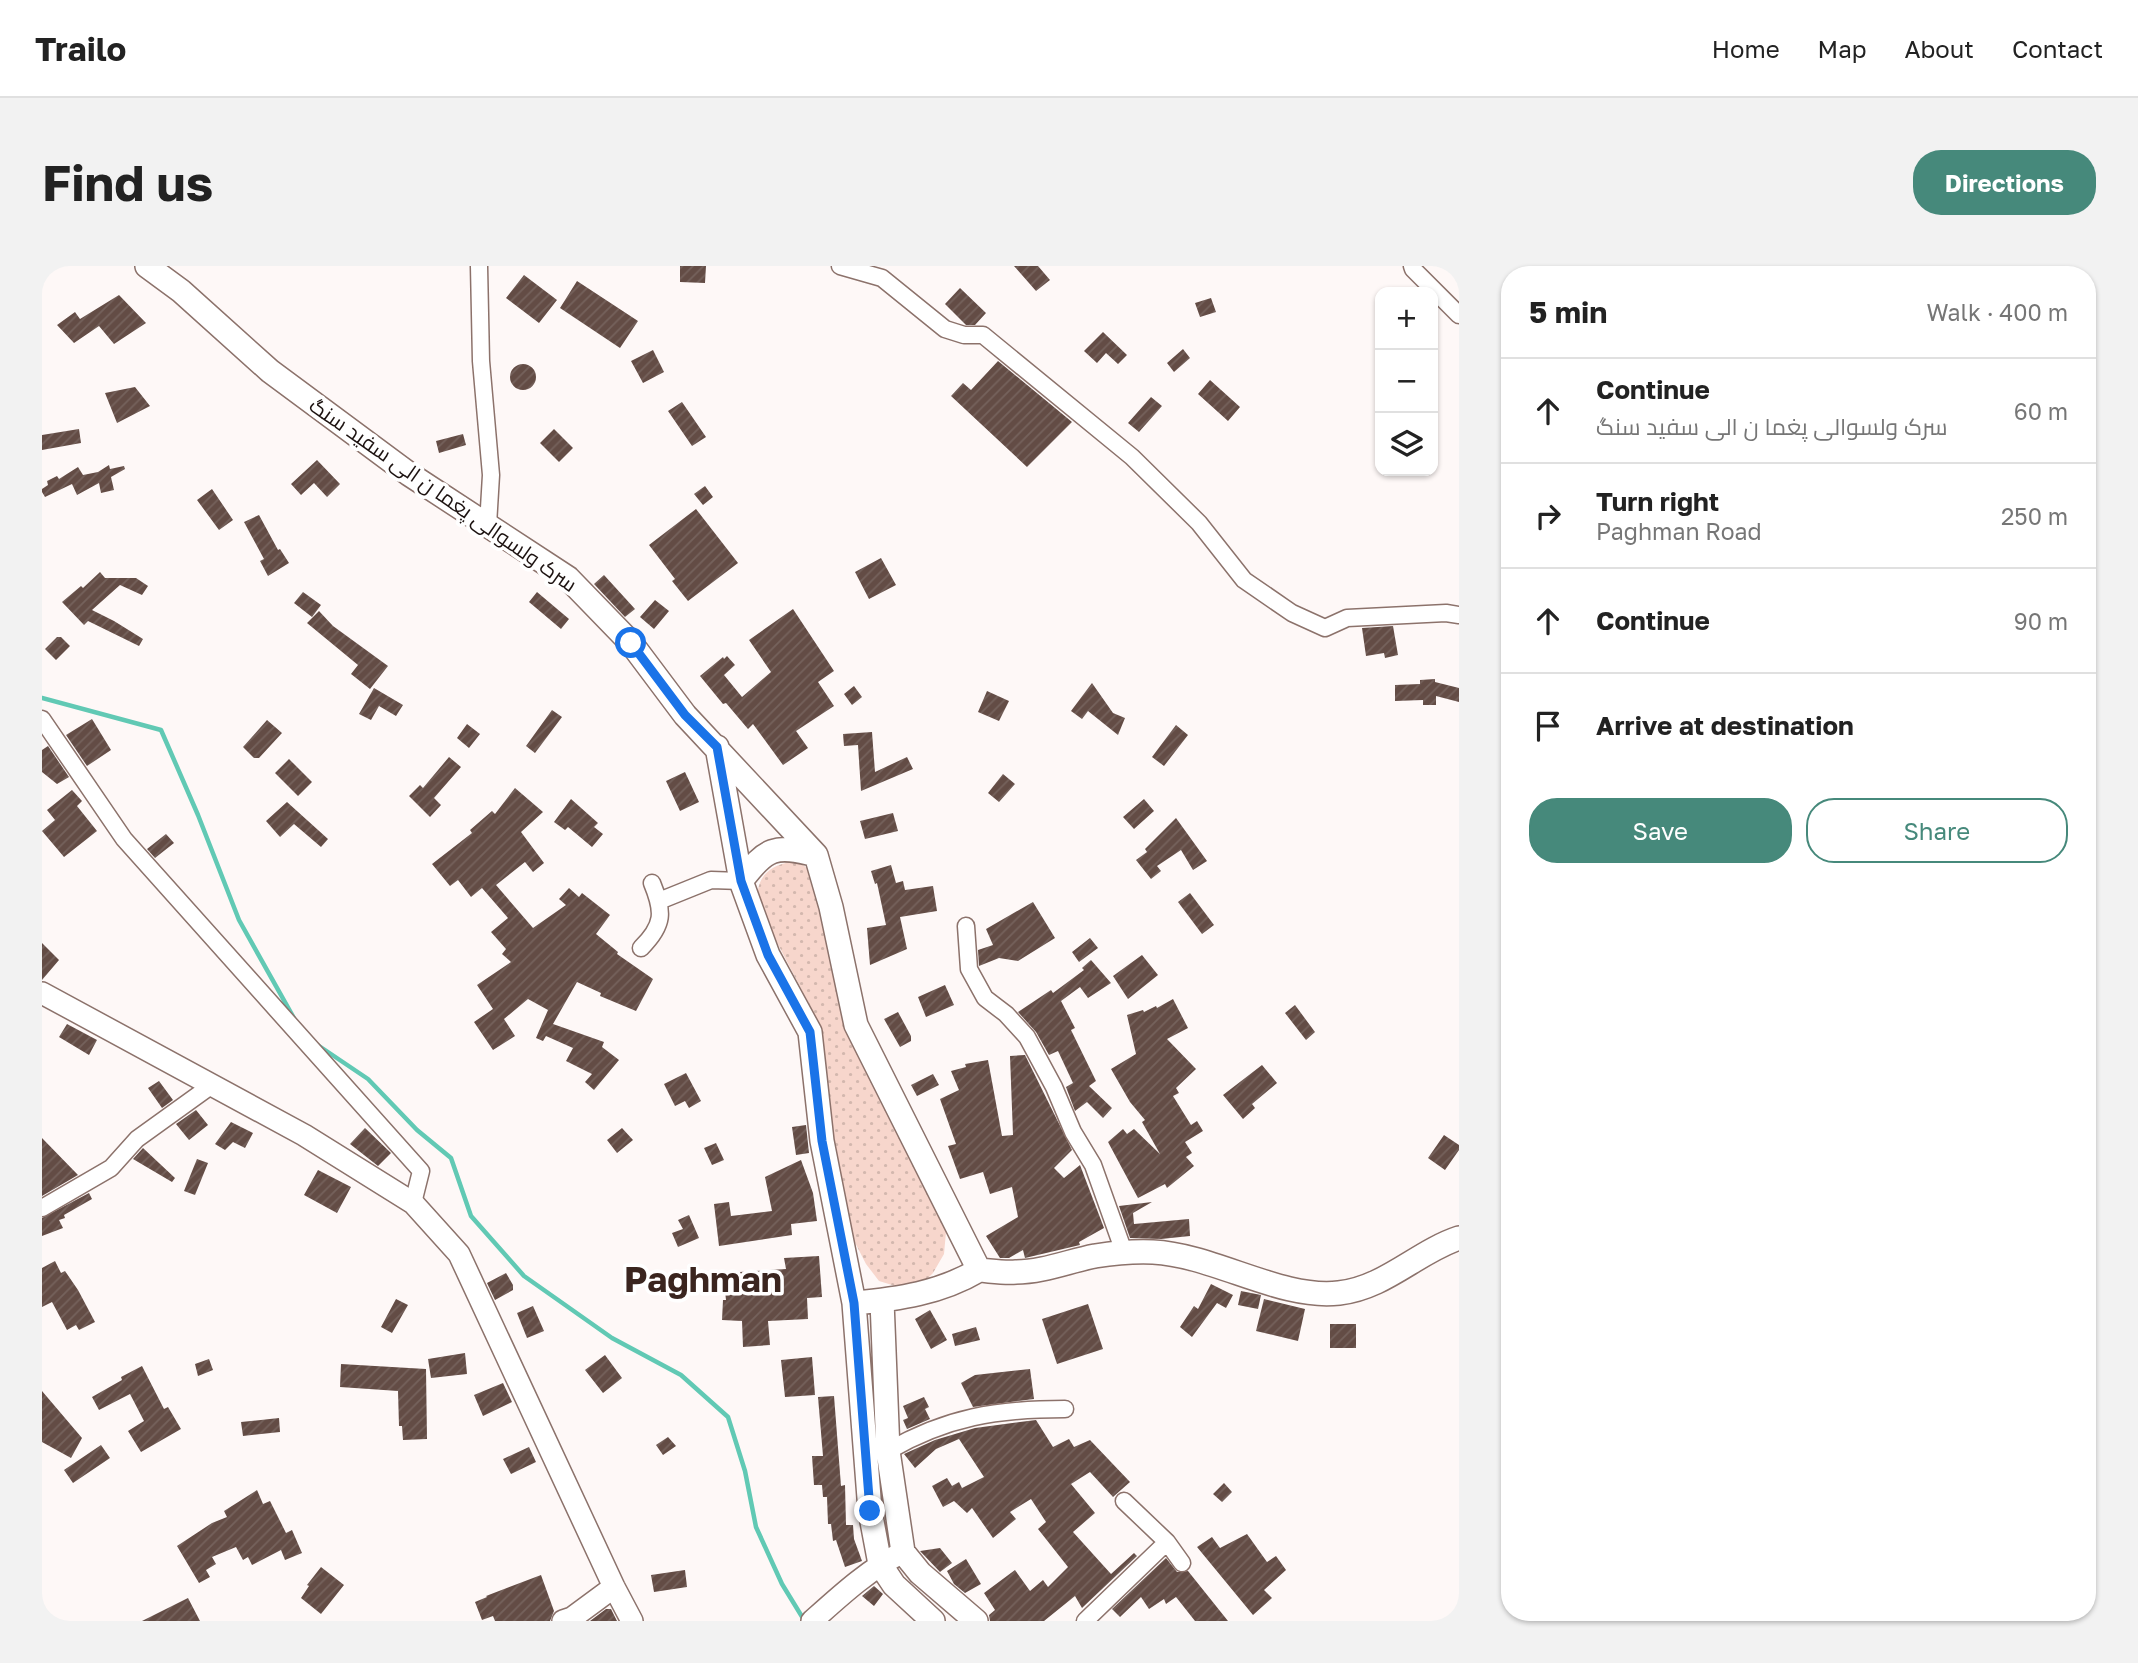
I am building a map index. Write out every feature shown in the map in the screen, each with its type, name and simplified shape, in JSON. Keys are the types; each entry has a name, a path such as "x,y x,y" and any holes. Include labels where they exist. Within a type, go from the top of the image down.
{"main road":[{"name":"سرک ولسوالی پغما ن الی سفید سنگ","path":"147,266 181,291 270,371 410,474 568,578 631,643 685,715 816,855"},
{"path":"717,747 741,881 768,955 810,1032 822,1141 854,1303 870,1511 880,1564 894,1585 933,1621"},
{"path":"741,881 757,861 772,850 795,849 816,855 831,908 856,1025 979,1270"},
{"path":"854,1303 926,1294 979,1270 1017,1272 1124,1252 1184,1256 1305,1293 1338,1293 1368,1287 1459,1238"},
{"path":"882,1301 888,1451 904,1552 920,1573 976,1621"}],"street":[{"path":"479,266 481,362 491,475 488,525"},
{"path":"840,266 882,278 944,330 964,335 984,335 992,341 1132,457 1199,523 1244,580 1292,612 1325,628 1347,618 1446,613 1459,615"},
{"path":"1412,266 1459,315"},
{"path":"42,719 124,839 421,1171 413,1203"},
{"path":"659,901 711,880 741,881"},
{"path":"642,948 656,933 661,916 652,883"},
{"path":"966,926 969,969 985,998 1006,1014 1027,1037 1054,1087 1073,1132 1093,1165 1124,1252"},
{"path":"42,993 304,1135 413,1203 459,1254 632,1621"},
{"path":"42,1208 111,1168 137,1139 212,1085"},
{"path":"888,1451 908,1439 954,1421 981,1414 1065,1409"},
{"path":"1124,1501 1167,1542 1182,1563"},
{"path":"1085,1621 1167,1542"},
{"path":"812,1621 880,1564 904,1552"},
{"path":"563,1621 572,1618 614,1587"}],"shaded area":[{"path":"792,862 803,865 812,872 822,892 842,1017 866,1068 928,1181 946,1232 944,1254 933,1273 923,1283 902,1288 879,1281 866,1264 847,1227 827,1139 817,1019 759,908 758,890 764,876 775,867"}],"building":[{"path":"680,266 706,266 705,283 680,282"},
{"path":"1014,266 1038,266 1050,280 1036,291"},
{"path":"524,275 557,300 539,323 506,298"},
{"path":"577,281 638,321 620,348 560,308"},
{"path":"960,288 986,313 975,325 966,325 945,304"},
{"path":"119,295 146,323 114,344 99,326 74,343 57,325 75,312 80,319"},
{"path":"1211,298 1216,312 1200,317 1195,303"},
{"path":"1103,332 1127,355 1118,364 1106,353 1097,363 1084,351"},
{"path":"1183,349 1190,358 1174,372 1167,363"},
{"path":"653,350 664,372 643,383 631,361"},
{"path":"998,361 1072,422 1027,467 951,396 963,383 971,390"},
{"path":"523,364 532,368 536,377 532,386 523,390 514,386 510,377 514,368"},
{"path":"1210,380 1240,407 1228,421 1198,394"},
{"path":"135,387 150,406 117,423 105,393"},
{"path":"1151,397 1162,406 1139,432 1128,423"},
{"path":"682,402 706,437 692,446 668,411"},
{"path":"79,429 81,443 42,450 42,435"},
{"path":"554,429 573,448 559,462 540,443"},
{"path":"463,434 466,445 439,453 436,441"},
{"path":"317,460 340,484 327,497 314,483 301,495 291,484"},
{"path":"109,465 110,469 124,466 125,469 111,477 114,490 101,493 99,483 77,495 72,484 45,497 42,492 48,485 47,481 57,476 59,479 78,467 83,475 98,472"},
{"path":"705,486 713,497 703,505 694,494"},
{"path":"212,489 233,520 219,530 197,500"},
{"path":"696,509 738,563 688,601 649,545"},
{"path":"259,515 278,550 280,549 289,563 268,576 260,561 264,559 244,522"},
{"path":"881,558 896,585 869,599 855,572"},
{"path":"100,572 105,578 136,578 148,586 142,595 120,585 92,610 143,639 139,646 88,621 84,625 62,602"},
{"path":"604,575 635,609 625,617 594,584"},
{"path":"303,592 321,605 312,617 294,603"},
{"path":"537,592 569,619 561,629 529,602"},
{"path":"655,600 669,611 654,629 640,617"},
{"path":"793,609 834,671 818,682 834,706 796,731 808,748 783,765 753,724 748,729 700,676 727,656 735,665 724,675 742,697 771,672 749,640"},
{"path":"319,611 333,626 388,666 370,689 351,674 358,665 307,623"},
{"path":"1393,626 1398,655 1385,658 1384,653 1366,656 1362,628"},
{"path":"57,637 61,637 70,646 56,660 45,649"},
{"path":"1435,679 1435,682 1459,688 1459,702 1436,696 1436,705 1423,705 1423,700 1395,701 1395,685 1420,684 1420,680"},
{"path":"1092,683 1113,713 1125,718 1118,735 1088,711 1082,719 1071,711"},
{"path":"854,686 862,697 852,705 844,694"},
{"path":"374,688 403,705 396,716 379,706 371,720 359,714"},
{"path":"987,691 1009,701 999,721 978,712"},
{"path":"552,710 562,717 535,753 526,746"},
{"path":"92,719 111,750 87,766 66,735"},
{"path":"267,720 282,733 259,758 254,758 243,747"},
{"path":"467,724 480,734 469,748 457,738"},
{"path":"1176,725 1188,735 1164,766 1152,757"},
{"path":"872,732 875,772 907,757 913,769 861,791 858,745 844,746 843,734"},
{"path":"48,746 69,777 57,784 42,772 42,750"},
{"path":"449,757 461,767 434,798 441,805 430,817 409,796 420,785 423,788"},
{"path":"289,759 312,782 298,796 275,773"},
{"path":"685,772 699,802 680,811 666,781"},
{"path":"1003,774 1015,784 999,802 988,793"},
{"path":"515,788 543,812 521,832 544,863 533,872 525,862 496,885 533,928 566,905 559,899 569,888 579,897 582,893 610,915 596,934 618,952 617,954 653,979 636,1011 600,996 601,993 577,982 553,1024 604,1042 602,1047 619,1060 594,1090 585,1082 592,1074 566,1061 573,1048 546,1036 543,1041 536,1038 548,1010 528,999 504,1019 515,1036 493,1050 474,1022 493,1009 477,985 511,962 502,954 506,949 491,932 508,918 482,888 471,897 458,880 450,886 432,864 472,833 470,830 492,811 495,814"},
{"path":"72,790 82,801 77,806 97,831 64,857 42,831 55,820 47,810"},
{"path":"571,799 598,823 594,827 603,834 592,847 568,827 565,830 554,822"},
{"path":"1144,799 1154,811 1134,829 1123,817"},
{"path":"287,802 328,839 321,847 294,824 280,837 266,821"},
{"path":"893,813 898,831 865,839 860,821"},
{"path":"1176,818 1207,861 1193,870 1181,850 1157,866 1161,871 1151,879 1136,860 1147,852 1145,849"},
{"path":"166,834 174,843 155,858 147,849"},
{"path":"891,865 896,883 903,881 905,890 933,886 937,911 900,917 907,949 870,965 867,928 886,925 877,883 875,884 871,871"},
{"path":"1190,893 1214,925 1202,934 1178,902"},
{"path":"1033,902 1055,938 1018,961 999,958 979,966 978,950 993,945 986,929"},
{"path":"1090,938 1098,948 1079,962 1072,952"},
{"path":"42,943 59,960 42,980"},
{"path":"1142,955 1158,975 1128,999 1113,976"},
{"path":"1091,960 1111,983 1088,998 1080,987 1061,1001 1075,1028 1071,1030 1096,1081 1089,1086 1112,1108 1103,1118 1087,1102 1075,1111 1066,1087 1073,1083 1058,1051 1049,1055 1036,1032 1018,1012 1051,990 1053,993 1084,970 1082,968"},
{"path":"945,985 954,1005 926,1017 918,997"},
{"path":"1173,999 1188,1028 1167,1039 1196,1069 1176,1088 1179,1093 1173,1096 1191,1125 1197,1121 1203,1131 1185,1142 1192,1153 1186,1157 1194,1166 1167,1188 1165,1184 1138,1198 1108,1142 1123,1129 1127,1134 1134,1129 1160,1154 1142,1122 1145,1120 1130,1102 1111,1069 1136,1054 1127,1015 1143,1010 1144,1012 1156,1006 1157,1008"},
{"path":"1295,1005 1315,1032 1306,1040 1285,1013"},
{"path":"898,1012 911,1036 911,1041 900,1047 884,1019"},
{"path":"67,1024 97,1040 89,1055 59,1037"},
{"path":"1025,1055 1072,1150 1054,1168 1064,1178 1080,1165 1104,1228 1079,1242 1080,1245 1025,1258 1023,1250 1009,1258 1000,1258 986,1236 1018,1217 1012,1187 990,1194 983,1172 960,1179 948,1146 956,1144 940,1099 959,1090 951,1071 966,1067 965,1064 988,1060 1002,1136 1013,1135 1010,1056"},
{"path":"1262,1065 1277,1083 1252,1104 1255,1108 1243,1119 1223,1095"},
{"path":"686,1073 701,1101 689,1108 685,1101 675,1106 664,1084"},
{"path":"933,1074 939,1085 917,1096 911,1085"},
{"path":"159,1081 173,1100 162,1108 148,1088"},
{"path":"196,1110 208,1125 189,1140 176,1124"},
{"path":"231,1122 253,1133 245,1148 233,1142 225,1150 215,1144"},
{"path":"806,1125 809,1153 796,1155 792,1127"},
{"path":"365,1128 391,1153 378,1166 350,1144"},
{"path":"622,1128 633,1140 617,1153 607,1140"},
{"path":"1444,1135 1459,1145 1459,1150 1445,1170 1428,1158"},
{"path":"42,1138 78,1175 42,1196"},
{"path":"716,1143 724,1160 712,1165 704,1148"},
{"path":"143,1148 175,1178 172,1182 133,1159"},
{"path":"197,1159 208,1163 195,1195 184,1191"},
{"path":"801,1160 813,1193 817,1221 791,1224 792,1235 719,1246 714,1204 729,1202 731,1216 772,1211 765,1177"},
{"path":"318,1170 351,1187 337,1213 304,1195"},
{"path":"89,1193 92,1199 59,1220 63,1228 42,1236 42,1218"},
{"path":"1152,1202 1133,1213 1134,1224 1189,1219 1190,1236 1130,1238 1119,1206"},
{"path":"689,1215 699,1238 678,1247 672,1233 683,1229 678,1220"},
{"path":"819,1256 822,1297 807,1298 808,1319 768,1321 770,1345 743,1347 742,1321 722,1320 723,1300 726,1300 723,1273 786,1269 784,1258"},
{"path":"55,1261 61,1273 65,1271 78,1290 95,1322 79,1330 76,1325 67,1330 52,1302 42,1307 42,1268"},
{"path":"506,1273 513,1290 495,1300 487,1283"},
{"path":"1211,1284 1233,1295 1226,1308 1217,1303 1192,1337 1180,1327 1194,1306 1198,1309"},
{"path":"1241,1291 1261,1295 1258,1309 1238,1305"},
{"path":"396,1299 408,1305 392,1333 381,1327"},
{"path":"1264,1299 1305,1309 1298,1341 1256,1331"},
{"path":"1088,1304 1103,1349 1057,1364 1042,1319"},
{"path":"533,1306 544,1331 527,1338 517,1313"},
{"path":"930,1310 947,1340 931,1349 915,1319"},
{"path":"1330,1324 1356,1324 1356,1348 1330,1348"},
{"path":"976,1327 980,1340 955,1346 952,1334"},
{"path":"465,1353 467,1374 431,1378 428,1359"},
{"path":"605,1355 622,1378 603,1393 585,1370"},
{"path":"812,1357 815,1395 785,1397 781,1360"},
{"path":"209,1359 213,1370 198,1376 195,1364"},
{"path":"341,1364 426,1369 427,1439 403,1440 402,1426 399,1426 398,1391 340,1387"},
{"path":"142,1366 164,1409 168,1407 181,1429 141,1452 128,1431 144,1421 130,1394 99,1410 92,1397"},
{"path":"1030,1369 1034,1399 973,1407 961,1383 975,1375"},
{"path":"503,1383 512,1402 483,1416 474,1395"},
{"path":"42,1391 82,1438 71,1458 42,1442"},
{"path":"834,1396 841,1486 845,1485 846,1525 853,1525 854,1539 862,1561 845,1567 836,1540 833,1541 831,1524 828,1524 827,1497 823,1497 822,1485 814,1485 812,1456 823,1456 818,1397"},
{"path":"924,1397 929,1407 925,1409 930,1419 907,1429 903,1420 908,1418 903,1406"},
{"path":"279,1418 280,1432 243,1436 241,1422"},
{"path":"1036,1420 1053,1447 1069,1439 1074,1447 1090,1440 1130,1482 1113,1497 1090,1472 1071,1484 1095,1513 1073,1532 1111,1574 1134,1553 1137,1556 1082,1608 1075,1596 1044,1621 990,1621 989,1615 995,1610 984,1593 1015,1570 1030,1591 1043,1580 1048,1587 1068,1567 1038,1529 1046,1522 1031,1499 1010,1512 1016,1519 993,1538 972,1508 967,1513 954,1501 943,1507 932,1486 947,1478 952,1486 959,1482 962,1488 984,1477 959,1439 936,1449 915,1468 904,1454 935,1440 975,1428"},
{"path":"668,1437 676,1446 663,1455 656,1445"},
{"path":"101,1445 110,1458 73,1483 64,1470"},
{"path":"529,1447 536,1462 511,1474 503,1459"},
{"path":"1224,1483 1232,1492 1222,1502 1213,1494"},
{"path":"257,1490 263,1504 270,1501 286,1533 292,1530 302,1553 285,1560 281,1550 252,1565 248,1557 243,1560 236,1547 212,1557 216,1564 206,1570 210,1577 199,1583 177,1546 212,1523 227,1517 224,1511"},
{"path":"1247,1534 1267,1562 1276,1556 1286,1570 1264,1590 1272,1598 1253,1615 1197,1547 1212,1537 1220,1548"},
{"path":"940,1548 952,1563 940,1572 920,1551"},
{"path":"1166,1558 1177,1572 1188,1571 1228,1621 1195,1621 1176,1597 1166,1604 1164,1599 1149,1609 1141,1597 1120,1617 1112,1609"},
{"path":"966,1559 981,1584 965,1593 954,1584 947,1571"},
{"path":"321,1567 344,1585 321,1614 301,1598"},
{"path":"685,1570 687,1587 654,1592 651,1575"},
{"path":"541,1575 554,1611 550,1621 495,1621 493,1616 482,1620 475,1602"},
{"path":"874,1586 883,1594 874,1606 862,1596"},
{"path":"188,1598 200,1621 142,1621"},
{"path":"606,1609 611,1609 617,1621 590,1621"}],"waterway":[{"path":"42,698 161,730 239,920 295,1020"},
{"path":"316,1044 368,1079 417,1130 451,1158 471,1216 524,1276 612,1338 681,1375 728,1417 745,1471 756,1527 782,1584 804,1620"}],"district":[{"name":"Paghman","path":"703,1280"}],"route":[{"path":"631,643 685,715 717,747 741,881 768,955 810,1032 822,1141 854,1303 870,1511"}]}
